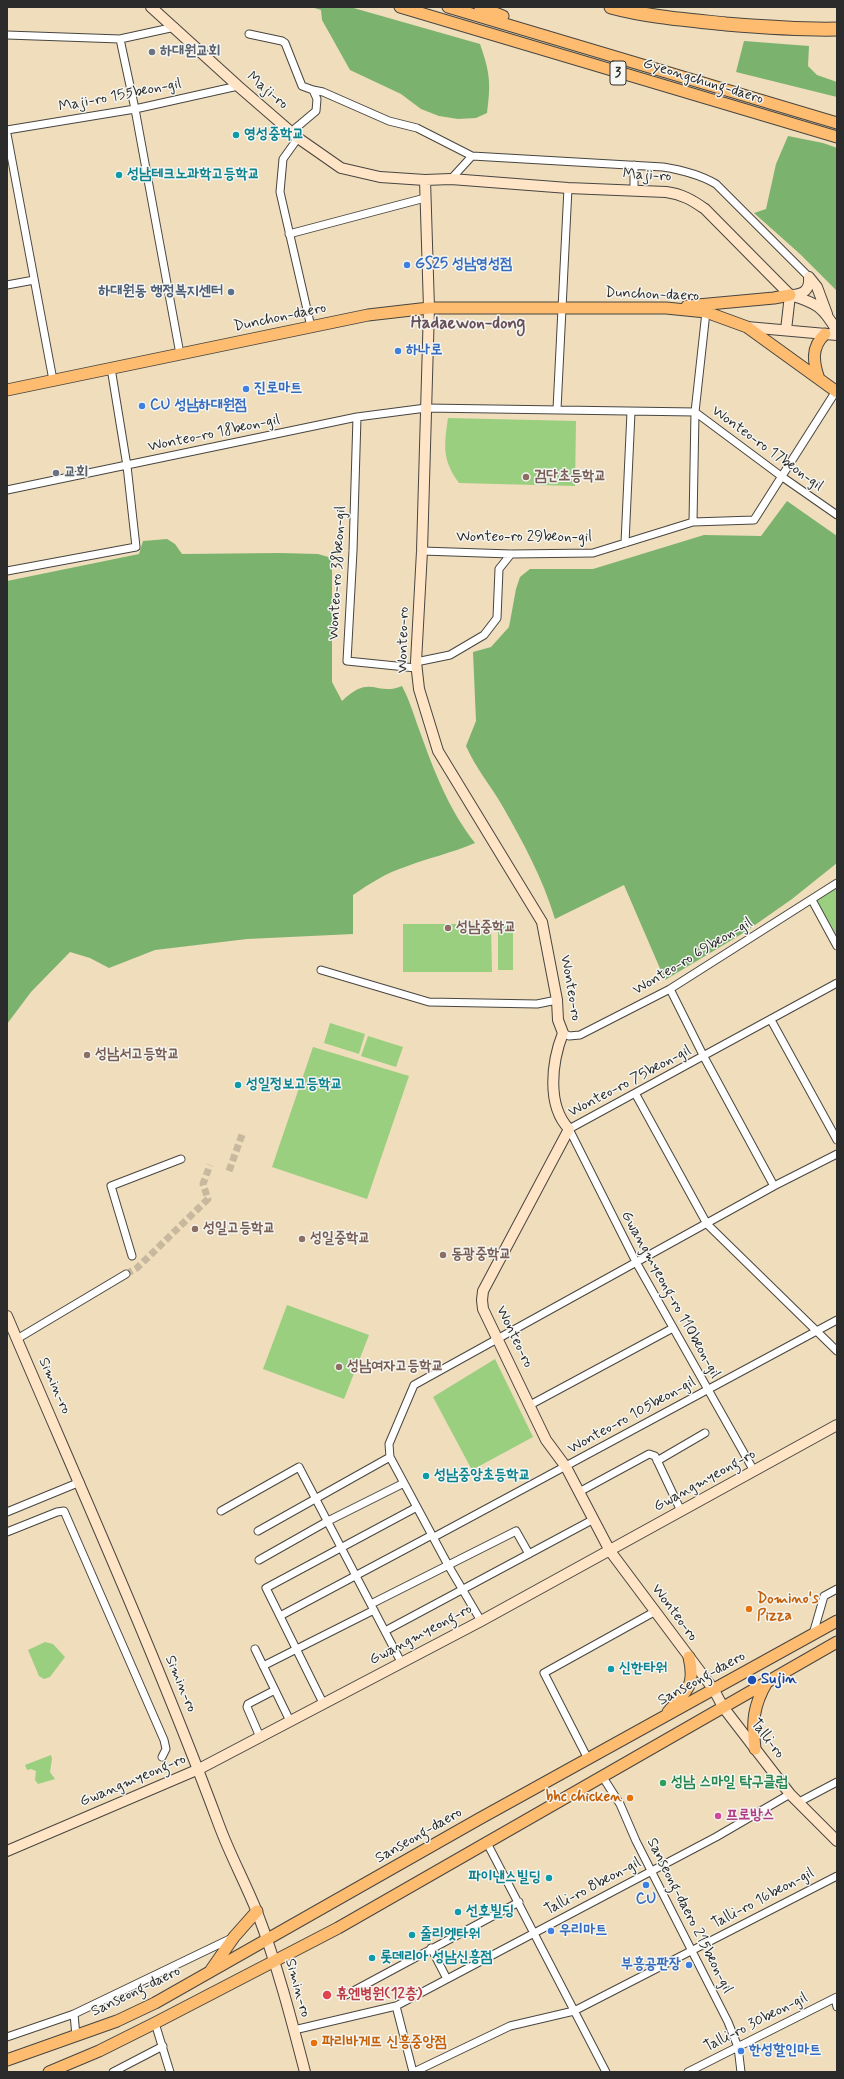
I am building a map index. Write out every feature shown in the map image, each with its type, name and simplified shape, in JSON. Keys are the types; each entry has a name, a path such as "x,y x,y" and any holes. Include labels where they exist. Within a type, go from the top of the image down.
{"highway":[{"path":"611,7 631,12 699,21 802,30 837,29"}],"main road":[{"name":"Maji-ro","path":"151,7 175,27 238,86 295,135 341,168 380,177 425,180 451,179 568,188 679,193 693,200 705,209 790,295"},
{"name":"Gyeongchung-daero","path":"400,7 837,137"},
{"name":"Gyeongchung-daero","path":"448,7 837,123"},
{"path":"480,7 510,19 529,31"},
{"path":"720,103 776,124 837,144"},
{"path":"425,180 429,308"},
{"path":"666,308 800,294 806,291 810,284 809,277"},
{"path":"809,277 817,287 827,314 837,331"},
{"path":"790,295 811,301 827,314"},
{"path":"786,330 790,295"},
{"name":"Dunchon-daero","path":"7,390 368,315 429,308 666,308 706,312 747,327 836,391"},
{"name":"Wonteo-ro","path":"429,308 422,551 416,665 420,689 438,751 542,922 557,1000 558,1020 563,1033 557,1048 553,1086 554,1099 562,1123 569,1129 483,1291 483,1309 546,1440 566,1467 610,1551 654,1612 714,1690 723,1707"},
{"path":"747,327 837,335"},
{"path":"819,379 815,367 814,353 817,342 825,334"},
{"name":"Simin-ro","path":"7,1316 80,1482 199,1770 220,1828 256,1911 275,1962 305,2072"},
{"name":"Gwangmyeong-ro","path":"7,1850 199,1770 323,1703 481,1621 837,1425"},
{"name":"Sanseong-daero","path":"7,2060 76,2036 155,2003 588,1759 837,1621"},
{"path":"49,2072 99,2051 204,1997 340,1932 486,1841 837,1642"},
{"path":"662,1718 686,1691 692,1681 689,1657"},
{"path":"755,1750 752,1727 753,1717 756,1704 767,1682"},
{"name":"Talli-ro","path":"723,1707 790,1794 837,1842"},
{"path":"209,1973 234,1937 256,1911"}],"street":[{"path":"7,35 120,39 175,27"},
{"path":"249,34 282,41 302,86 323,92 389,121 417,128 472,156 634,165 685,171 701,176 716,184 809,277"},
{"path":"120,39 135,108 180,354"},
{"name":"Maji-ro 155beon-gil","path":"7,130 135,108 238,86"},
{"path":"311,327 280,192 283,159 295,135 316,111 317,99 312,90"},
{"path":"7,134 54,380"},
{"path":"451,179 472,156"},
{"path":"634,165 634,190"},
{"path":"557,409 568,188"},
{"path":"289,234 425,198"},
{"path":"7,285 34,280"},
{"path":"693,522 695,412 706,312"},
{"path":"7,570 136,547 127,466 111,368"},
{"path":"781,476 836,391"},
{"name":"Wonteo-ro 17beon-gil","path":"426,408 695,412 781,476 837,515"},
{"name":"Wonteo-ro 18beon-gil","path":"7,490 127,466 357,416 426,408"},
{"path":"625,543 631,412"},
{"name":"Wonteo-ro 38beon-gil","path":"357,416 353,551 347,661 416,665"},
{"name":"Wonteo-ro 29beon-gil","path":"422,551 511,554 592,553 693,522 754,520 781,476"},
{"path":"416,665 450,655 484,635 496,618 499,569 511,554"},
{"name":"Wonteo-ro 69beon-gil","path":"563,1033 569,1036 580,1034 670,989 837,883"},
{"path":"812,900 837,946"},
{"path":"322,970 429,1002 537,1004 557,1000"},
{"name":"Wonteo-ro 75beon-gil","path":"569,1129 635,1092 704,1057 837,983"},
{"name":"Wonteo-ro 75beon-gil","path":"670,989 704,1057 774,1186"},
{"path":"771,1020 837,1140"},
{"path":"635,1092 707,1224 837,1352"},
{"name":"Gwangmyeong-ro 110beon-gil","path":"569,1129 636,1262 754,1470"},
{"path":"481,1621 448,1565 390,1457 389,1444 414,1385 774,1186 837,1154"},
{"path":"132,1256 111,1186 181,1159"},
{"path":"17,1339 126,1274"},
{"name":"Wonteo-ro 105beon-gil","path":"280,1616 566,1467 707,1389 837,1320"},
{"path":"530,1405 673,1328"},
{"path":"658,1461 705,1433"},
{"path":"579,1492 649,1454 655,1456 658,1461 681,1511"},
{"path":"258,1531 316,1497 390,1457"},
{"path":"221,1511 299,1467 401,1662"},
{"path":"7,1512 80,1482"},
{"path":"259,1560 328,1521 404,1483"},
{"path":"323,1703 266,1588 417,1507"},
{"path":"7,1532 57,1512 64,1511 164,1740 166,1749 162,1757"},
{"path":"385,1631 594,1519"},
{"path":"263,1666 297,1650 448,1565 516,1531 529,1554"},
{"path":"813,1634 824,1596 837,1589"},
{"path":"588,1759 544,1673 654,1612"},
{"path":"255,1650 290,1721"},
{"path":"260,1737 247,1707 248,1704 275,1690"},
{"name":"Sanseong-daero 215beon-gil","path":"602,1776 620,1804 651,1871 728,2022 738,2047 741,2072"},
{"path":"799,1802 837,1782"},
{"name":"Talli-ro 8beon-gil","path":"294,2030 396,2006 716,1837 790,1794"},
{"path":"486,1841 606,2072"},
{"name":"Talli-ro 16beon-gil","path":"414,2072 510,2026 574,2011 837,1876"},
{"path":"344,1996 519,1902"},
{"name":"Sanseong-daero","path":"7,2037 74,2014 234,1937"},
{"path":"431,1948 447,1978"},
{"name":"Talli-ro 30beon-gil","path":"688,2072 836,1997 837,2007"},
{"path":"396,2006 414,2072"},
{"path":"74,2014 76,2036"},
{"path":"156,2023 170,2072"},
{"path":"114,2072 162,2046"}],"green space":[{"path":"311,7 350,7 480,44 489,78 487,113 476,118 458,119 439,116 421,109 401,94 350,70 322,20 321,10"},
{"path":"744,41 809,46 808,66 817,75 837,82 837,97 736,72"},
{"path":"788,136 823,143 837,148 837,291 800,254 754,213 766,209 776,164"},
{"path":"448,418 576,421 575,486 459,483 453,475 447,460 445,445"},
{"path":"787,501 837,536 837,863 792,899 745,932 665,980 624,885 555,919 539,875 525,847 466,746 476,721 473,652 491,647 509,627 516,589 520,577 530,569 593,569 704,535 761,536"},
{"path":"167,539 175,544 182,554 318,554 332,558 332,682 342,701 360,688 373,687 393,689 402,686 410,703 443,790 457,817 475,843 391,872 353,895 353,934 247,939 155,950 109,968 90,958 70,952 31,992 7,1024 7,581 139,554 143,541"},
{"path":"837,886 837,936 817,901"},
{"path":"403,924 491,924 492,972 403,972"},
{"path":"498,925 513,926 513,970 498,970"},
{"path":"330,1023 365,1034 359,1054 324,1043"},
{"path":"368,1036 403,1047 396,1067 361,1056"},
{"path":"313,1047 409,1076 367,1199 272,1167"},
{"path":"287,1305 369,1335 344,1399 263,1369"},
{"path":"495,1359 533,1437 472,1470 433,1397"},
{"path":"45,1642 53,1644 65,1657 50,1677 44,1679 39,1676 28,1650"},
{"path":"51,1755 52,1759 50,1772 55,1779 38,1784 35,1780 36,1771 31,1769 27,1770 25,1765"}],"tunnel":[{"path":"229,1171 243,1132"},
{"path":"126,1274 137,1268 208,1199 203,1184 210,1165"}],"place":[{"name":"하대원교회","path":"152,52"},
{"name":"영성중학교","path":"236,135"},
{"name":"성남테크노과학고등학교","path":"119,175"},
{"name":"GS25 성남영성점","path":"407,265"},
{"name":"하대원동 행정복지센터","path":"231,292"},
{"name":"하나로","path":"398,351"},
{"name":"진로마트","path":"246,389"},
{"name":"CU 성남하대원점","path":"142,406"},
{"name":"교회","path":"56,473"},
{"name":"검단초등학교","path":"526,477"},
{"name":"성남중학교","path":"448,928"},
{"name":"성남서고등학교","path":"87,1055"},
{"name":"성일정보고등학교","path":"238,1085"},
{"name":"성일고등학교","path":"195,1229"},
{"name":"성일중학교","path":"302,1239"},
{"name":"동광중학교","path":"443,1255"},
{"name":"성남여자고등학교","path":"339,1367"},
{"name":"성남중앙초등학교","path":"426,1476"},
{"name":"Domino's Pizza","path":"749,1609"},
{"name":"신한타워","path":"611,1669"},
{"name":"Sujin","path":"752,1680"},
{"name":"성남 스마일 탁구클럽","path":"663,1783"},
{"name":"bhc chicken","path":"630,1798"},
{"name":"프로방스","path":"718,1816"},
{"name":"파이낸스빌딩","path":"549,1878"},
{"name":"CU","path":"646,1885"},
{"name":"선호빌딩","path":"458,1912"},
{"name":"우리마트","path":"551,1931"},
{"name":"줄리엣타워","path":"412,1935"},
{"name":"롯데리아 성남신흥점","path":"372,1958"},
{"name":"부흥공판장","path":"689,1965"},
{"name":"휴엔병원(12층)","path":"327,1995"},
{"name":"파리바게뜨 신흥중앙점","path":"314,2043"},
{"name":"한성할인마트","path":"741,2051"}],"district":[{"name":"Hadaewon-dong","path":"468,324"}]}
